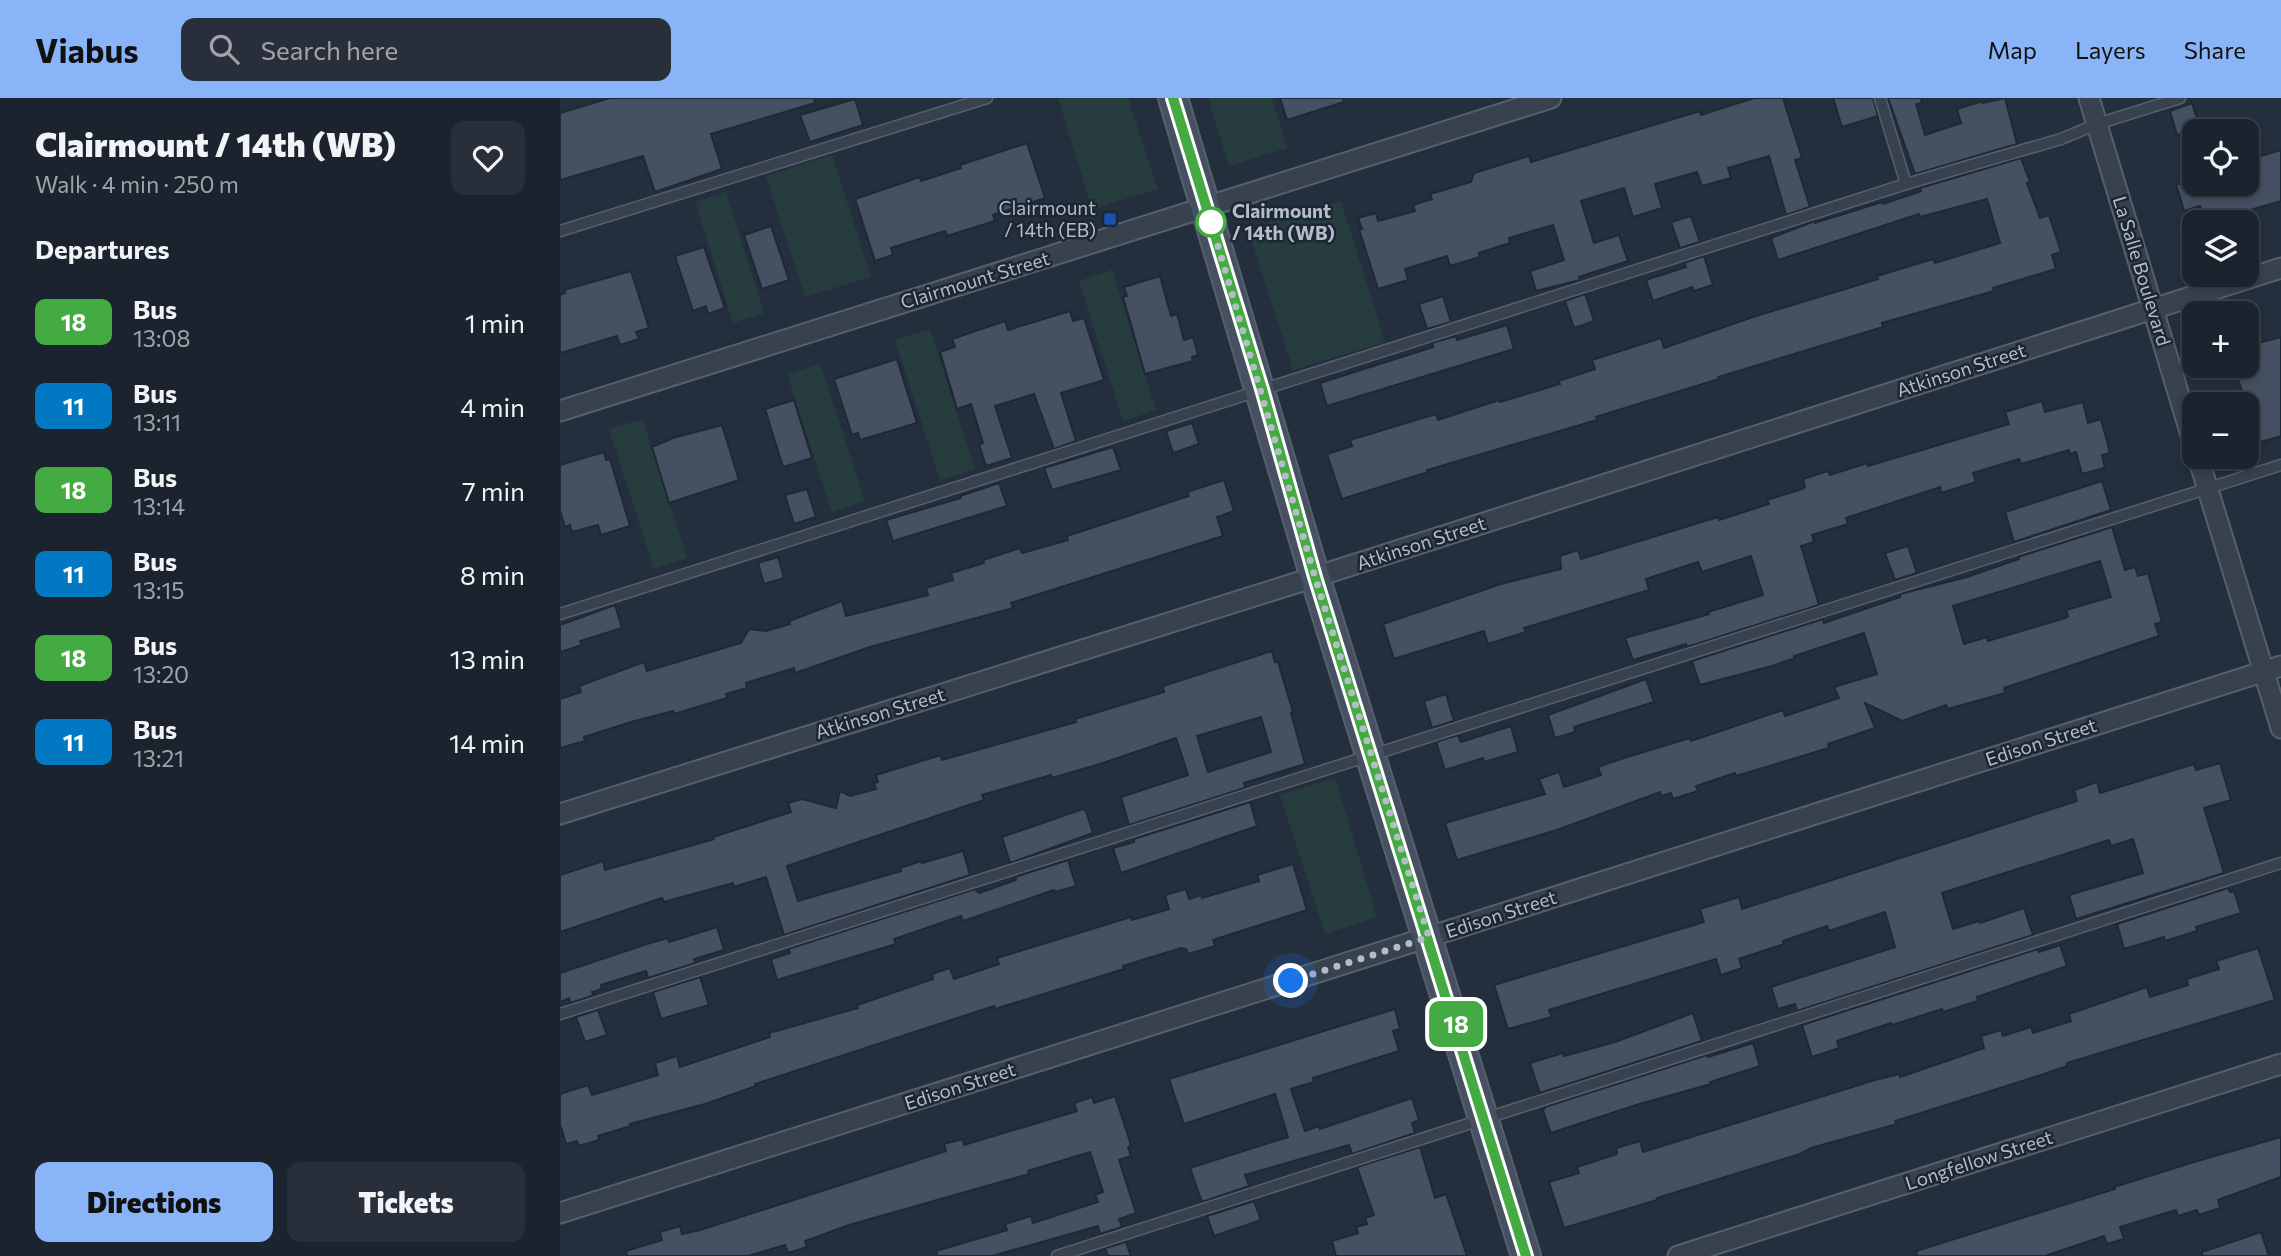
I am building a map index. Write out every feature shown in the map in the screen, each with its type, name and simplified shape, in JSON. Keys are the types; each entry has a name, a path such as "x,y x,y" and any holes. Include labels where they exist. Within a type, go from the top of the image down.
{"street":[{"path":"1172,98 1262,389 1315,577 1526,1256"},
{"name":"Clairmount Street","path":"560,411 1550,98"},
{"name":"La Salle Boulevard","path":"2089,98 2182,405"},
{"name":"Atkinson Street","path":"560,814 1315,577 2281,268"},
{"path":"2202,469 2272,668 2281,728"},
{"name":"Edison Street","path":"560,1213 2272,668"},
{"name":"Longfellow Street","path":"1678,1256 2281,1064"}],"lane":[{"path":"560,231 988,98"},
{"path":"1880,98 1906,184"},
{"path":"560,614 1906,184 2061,139 2097,124 2180,98"},
{"path":"560,1014 2281,465"},
{"path":"1057,1256 2281,863"}],"green space":[{"path":"1058,98 1128,98 1158,189 1092,209"},
{"path":"1208,98 1272,98 1287,148 1229,166"},
{"path":"832,155 871,277 805,297 766,176"},
{"path":"726,192 764,313 733,323 695,202"},
{"path":"1341,201 1385,342 1293,370 1248,229"},
{"path":"1112,270 1156,410 1123,421 1079,281"},
{"path":"930,329 975,469 940,480 895,340"},
{"path":"820,364 865,501 832,512 787,374"},
{"path":"643,419 687,558 654,569 609,429"},
{"path":"1335,778 1377,917 1325,934 1280,795"}],"building":[{"path":"610,98 814,98 815,103 711,134 722,169 655,192 643,156 560,180 560,113"},
{"path":"1280,98 1343,98 1344,102 1287,120"},
{"path":"1754,98 1783,98 1802,158 1795,160 1810,207 1786,215 1769,156 1728,168 1731,178 1702,186 1697,172 1655,184 1662,208 1633,217 1624,188 1581,201 1594,243 1619,235 1628,261 1579,277 1580,280 1536,291 1530,271 1564,260 1553,225 1509,238 1510,243 1479,253 1480,257 1450,266 1447,256 1405,269 1408,280 1378,289 1358,218 1376,213 1378,221 1415,211 1413,205 1432,199 1430,194 1471,182 1474,173 1529,156 1531,162 1700,111 1701,115"},
{"path":"1833,98 1873,98 1878,116 1842,127"},
{"path":"1888,98 1921,98 1922,103 1916,104 1925,135 1961,123 1957,109 2005,98 2017,144 1915,174"},
{"path":"855,99 863,125 810,142 800,115"},
{"path":"2192,103 2197,119 2182,119 2182,133 2177,135 2170,111"},
{"path":"1027,143 1045,198 993,215 995,221 947,236 945,231 891,248 893,255 875,261 855,199 920,177 921,181 961,168 960,165"},
{"path":"2281,150 2281,201 2250,210 2201,210 2200,206 2184,210 2176,184 2182,184 2182,196 2259,196 2259,156"},
{"path":"2021,158 2040,218 2049,215 2061,252 2052,255 2056,269 1993,288 1994,291 1882,323 1883,327 1596,417 1597,420 1427,470 1428,472 1342,499 1327,454 1352,446 1350,440 1436,414 1438,420 1560,384 1558,381 1595,369 1592,360 1661,338 1664,348 1753,317 1878,279 1877,276 1933,259 1935,263 2000,243 1987,199 1920,217 1919,214 1778,260 1771,238 1815,221 1882,202 1883,204 1921,191 1920,188"},
{"path":"1691,216 1700,242 1680,248 1671,222"},
{"path":"771,226 789,280 762,289 744,235"},
{"path":"704,247 725,308 708,314 706,306 693,311 675,256"},
{"path":"1704,256 1713,285 1694,291 1692,287 1653,301 1646,280 1686,267 1684,263"},
{"path":"631,271 649,328 636,332 639,339 620,345 617,336 560,353 560,295 565,293 564,290"},
{"path":"1160,276 1171,316 1177,314 1184,340 1193,337 1198,355 1192,357 1193,361 1145,374 1123,297 1127,296 1124,287"},
{"path":"1585,294 1594,321 1574,328 1565,301"},
{"path":"1443,296 1451,322 1427,329 1419,304"},
{"path":"1070,311 1073,321 1084,318 1104,380 1061,393 1076,441 1054,449 1034,394 995,406 1012,458 986,466 979,444 983,443 971,404 957,409 940,352 955,347 952,339 1005,321 1008,330"},
{"path":"1507,325 1514,349 1327,406 1320,383 1433,347 1432,343 1456,336 1457,340"},
{"path":"2281,337 2281,436 2261,442 2259,392 2243,392 2237,378 2259,378 2259,343"},
{"path":"897,359 917,423 860,440 858,433 852,435 834,379"},
{"path":"794,400 812,458 783,467 765,409"},
{"path":"2042,401 2045,412 2083,402 2088,423 2101,419 2110,453 2102,455 2105,468 2082,474 2076,452 2070,454 2069,450 2021,464 2019,459 1973,473 1976,482 1941,493 1940,487 1846,518 1848,524 1812,535 1814,542 1801,546 1819,605 1687,647 1686,644 1633,660 1625,638 1763,595 1751,556 1702,572 1698,562 1646,579 1649,590 1524,628 1526,632 1488,644 1484,631 1394,659 1383,624 1501,584 1561,569 1560,556 1578,550 1581,559 1718,517 1719,520 1769,504 1767,500 1802,489 1805,487 1803,479 1828,471 1830,475 1867,463 1868,466 2009,424 2005,412"},
{"path":"1192,423 1199,444 1173,453 1166,431"},
{"path":"722,425 739,480 669,503 652,447 673,438"},
{"path":"1113,447 1121,470 1052,490 1044,468"},
{"path":"604,452 606,460 610,459 630,526 601,535 598,525 572,532 570,525 565,527 560,511 560,465"},
{"path":"1224,480 1234,511 1217,517 1223,536 1011,603 1013,608 870,647 795,673 794,668 746,683 747,688 726,694 727,698 674,714 673,711 631,722 560,748 560,699 581,692 579,686 644,662 647,671 741,643 749,629 766,631 790,624 789,621 842,601 846,616 928,595 926,588 953,580 951,573 984,563 983,560 1020,548 1022,553 1068,540 1067,536 1189,496 1187,492"},
{"path":"2102,481 2111,510 2014,542 2005,512"},
{"path":"999,483 1007,506 893,541 886,520 961,498 960,496"},
{"path":"807,489 816,517 794,524 785,495"},
{"path":"2112,527 2125,570 2135,567 2138,576 2148,573 2162,622 2155,624 2159,636 2004,688 2005,693 1948,709 1946,705 1902,721 1865,703 1875,728 1828,744 1829,748 1736,776 1735,773 1696,786 1698,791 1673,799 1671,793 1661,796 1660,792 1557,830 1457,860 1445,823 1545,794 1539,779 1559,772 1564,787 1601,775 1598,767 1624,758 1690,738 1691,741 1783,710 1785,716 1839,698 1834,687 1877,674 1864,633 1772,666 1700,685 1692,661 1823,619 1824,623 1900,597 1900,594 1967,577 2019,559 2018,557","holes":["2100,561 2111,597 2066,610 2068,616 2065,618 1988,641 1987,637 1964,644 1953,606"]},
{"path":"1908,546 1917,573 1895,580 1885,553"},
{"path":"778,557 784,578 764,584 758,563"},
{"path":"615,605 622,628 580,641 582,645 560,652 560,625"},
{"path":"1272,651 1293,712 1291,713 1305,764 1244,783 1245,788 1129,825 1121,797 1188,775 1176,738 1100,764 982,795 984,800 787,866 798,901 901,871 900,868 921,861 922,863 963,851 970,875 784,935 766,877 664,902 662,898 560,932 560,875 603,861 605,870 714,839 713,837 791,812 788,803 802,799 836,808 840,791 850,796 876,789 876,775 941,755 942,760 1076,722 1075,719 1164,692 1163,686","holes":["1261,717 1271,752 1208,772 1197,736"]},
{"path":"1646,679 1654,702 1574,727 1575,732 1555,738 1548,715"},
{"path":"1446,694 1454,721 1432,728 1424,701"},
{"path":"1511,726 1518,752 1484,762 1483,758 1445,770 1436,742 1458,735 1461,742"},
{"path":"2220,763 2231,800 2204,808 2224,873 2076,919 2069,895 2143,873 2133,839 2111,846 2109,840 1942,893 1953,929 2024,908 2033,935 1797,1011 1795,1004 1778,1009 1771,987 1895,947 1885,912 1829,931 1827,926 1783,941 1784,944 1739,959 1742,968 1721,975 1716,959 1549,1010 1552,1017 1508,1029 1494,985 1704,922 1700,909 1739,897 1742,909 2077,801 2074,790 2097,782 2100,793 2194,764 2196,770"},
{"path":"1250,802 1257,826 1121,873 1113,848"},
{"path":"1083,809 1093,833 1010,863 1002,837"},
{"path":"1068,860 1076,886 1055,892 1054,890 963,921 961,916 894,939 896,944 777,980 771,959 790,953 788,949 975,889 979,893 1016,880 1015,877"},
{"path":"1293,864 1307,910 1213,940 1215,946 1188,954 1186,949 1181,948 1123,966 1124,969 995,1009 994,1006 755,1084 756,1086 705,1104 630,1124 631,1126 598,1136 599,1140 579,1146 577,1141 566,1144 560,1124 560,1094 588,1085 592,1095 658,1075 655,1063 677,1056 680,1067 770,1037 769,1033 858,1008 857,1005 933,979 932,974 950,968 954,979 999,964 997,958 1131,917 1132,920 1169,909 1165,895 1186,889 1189,899 1201,895 1202,898 1259,881 1257,875"},
{"path":"2228,888 2230,892 2234,891 2241,913 2196,927 2197,931 2165,941 2164,937 2124,949 2117,924"},
{"path":"717,927 724,950 694,959 696,963 648,978 646,971 601,985 602,989 592,992 594,995 571,1003 569,998 560,1002 560,973 647,944 668,938 669,942"},
{"path":"2060,945 2067,966 1977,997 1978,1001 1892,1025 1891,1023 1837,1041 1839,1048 1812,1057 1802,1025 2038,949 2039,952"},
{"path":"2258,948 2275,1000 2067,1063 2067,1066 2041,1075 1895,1121 1897,1124 1811,1148 1800,1154 1564,1228 1549,1182 1579,1173 1577,1167 1617,1154 1616,1148 1640,1141 1643,1152 1875,1080 1900,1074 1900,1077 1984,1048 1981,1036 2001,1030 2003,1036 2031,1027 2033,1033 2071,1021 2069,1014 2147,987 2150,997 2188,985 2187,979 2219,969 2216,961"},
{"path":"700,977 709,1005 661,1019 653,992"},
{"path":"1395,1009 1400,1029 1393,1031 1399,1051 1313,1078 1314,1082 1291,1089 1305,1131 1319,1126 1320,1129 1412,1098 1419,1120 1412,1123 1415,1133 1352,1154 1349,1145 1245,1175 1249,1186 1202,1202 1190,1168 1288,1137 1275,1094 1184,1124 1169,1079"},
{"path":"598,1010 607,1035 585,1042 576,1017"},
{"path":"1693,1013 1702,1041 1540,1093 1530,1063 1615,1042"},
{"path":"1753,1043 1760,1066 1710,1082 1711,1084 1551,1133 1543,1111 1545,1107"},
{"path":"1115,1096 1131,1145 1128,1147 1131,1156 1119,1160 1136,1213 1119,1219 1122,1227 1100,1234 1098,1226 992,1256 937,1256 936,1251 1007,1230 1005,1224 1031,1216 1033,1223 1098,1202 1095,1195 1103,1192 1090,1152 1028,1171 1029,1174 849,1225 805,1241 807,1247 788,1253 785,1245 748,1256 627,1256 626,1251 662,1240 660,1232 680,1226 682,1234 700,1230 946,1151 944,1144 963,1139 964,1145 1077,1111 1074,1103 1092,1097 1094,1103"},
{"path":"2281,1137 2281,1177 2218,1200 2220,1208 2199,1215 2197,1210 2178,1216 2176,1210 2120,1227 2124,1239 2107,1244 2104,1236 2045,1256 1917,1256 1916,1251"},
{"path":"1420,1147 1435,1198 1446,1194 1467,1256 1336,1256 1332,1241 1358,1233 1356,1227 1367,1224 1365,1218 1374,1215 1357,1167"},
{"path":"1254,1201 1261,1220 1214,1236 1207,1216"},
{"path":"2261,1232 2269,1256 2202,1256 2202,1252"},
{"path":"1126,1242 1131,1256 1108,1256 1105,1248"}],"bus line":[{"name":"18","path":"1173,98 1262,389 1315,577 1434,952 1526,1256"}],"place":[{"name":"Clairmount / 14th (EB)","path":"1110,219"},
{"name":"Clairmount / 14th (WB)","path":"1211,222"}],"route":[{"path":"1211,222 1315,577 1429,937 1291,981"}]}
